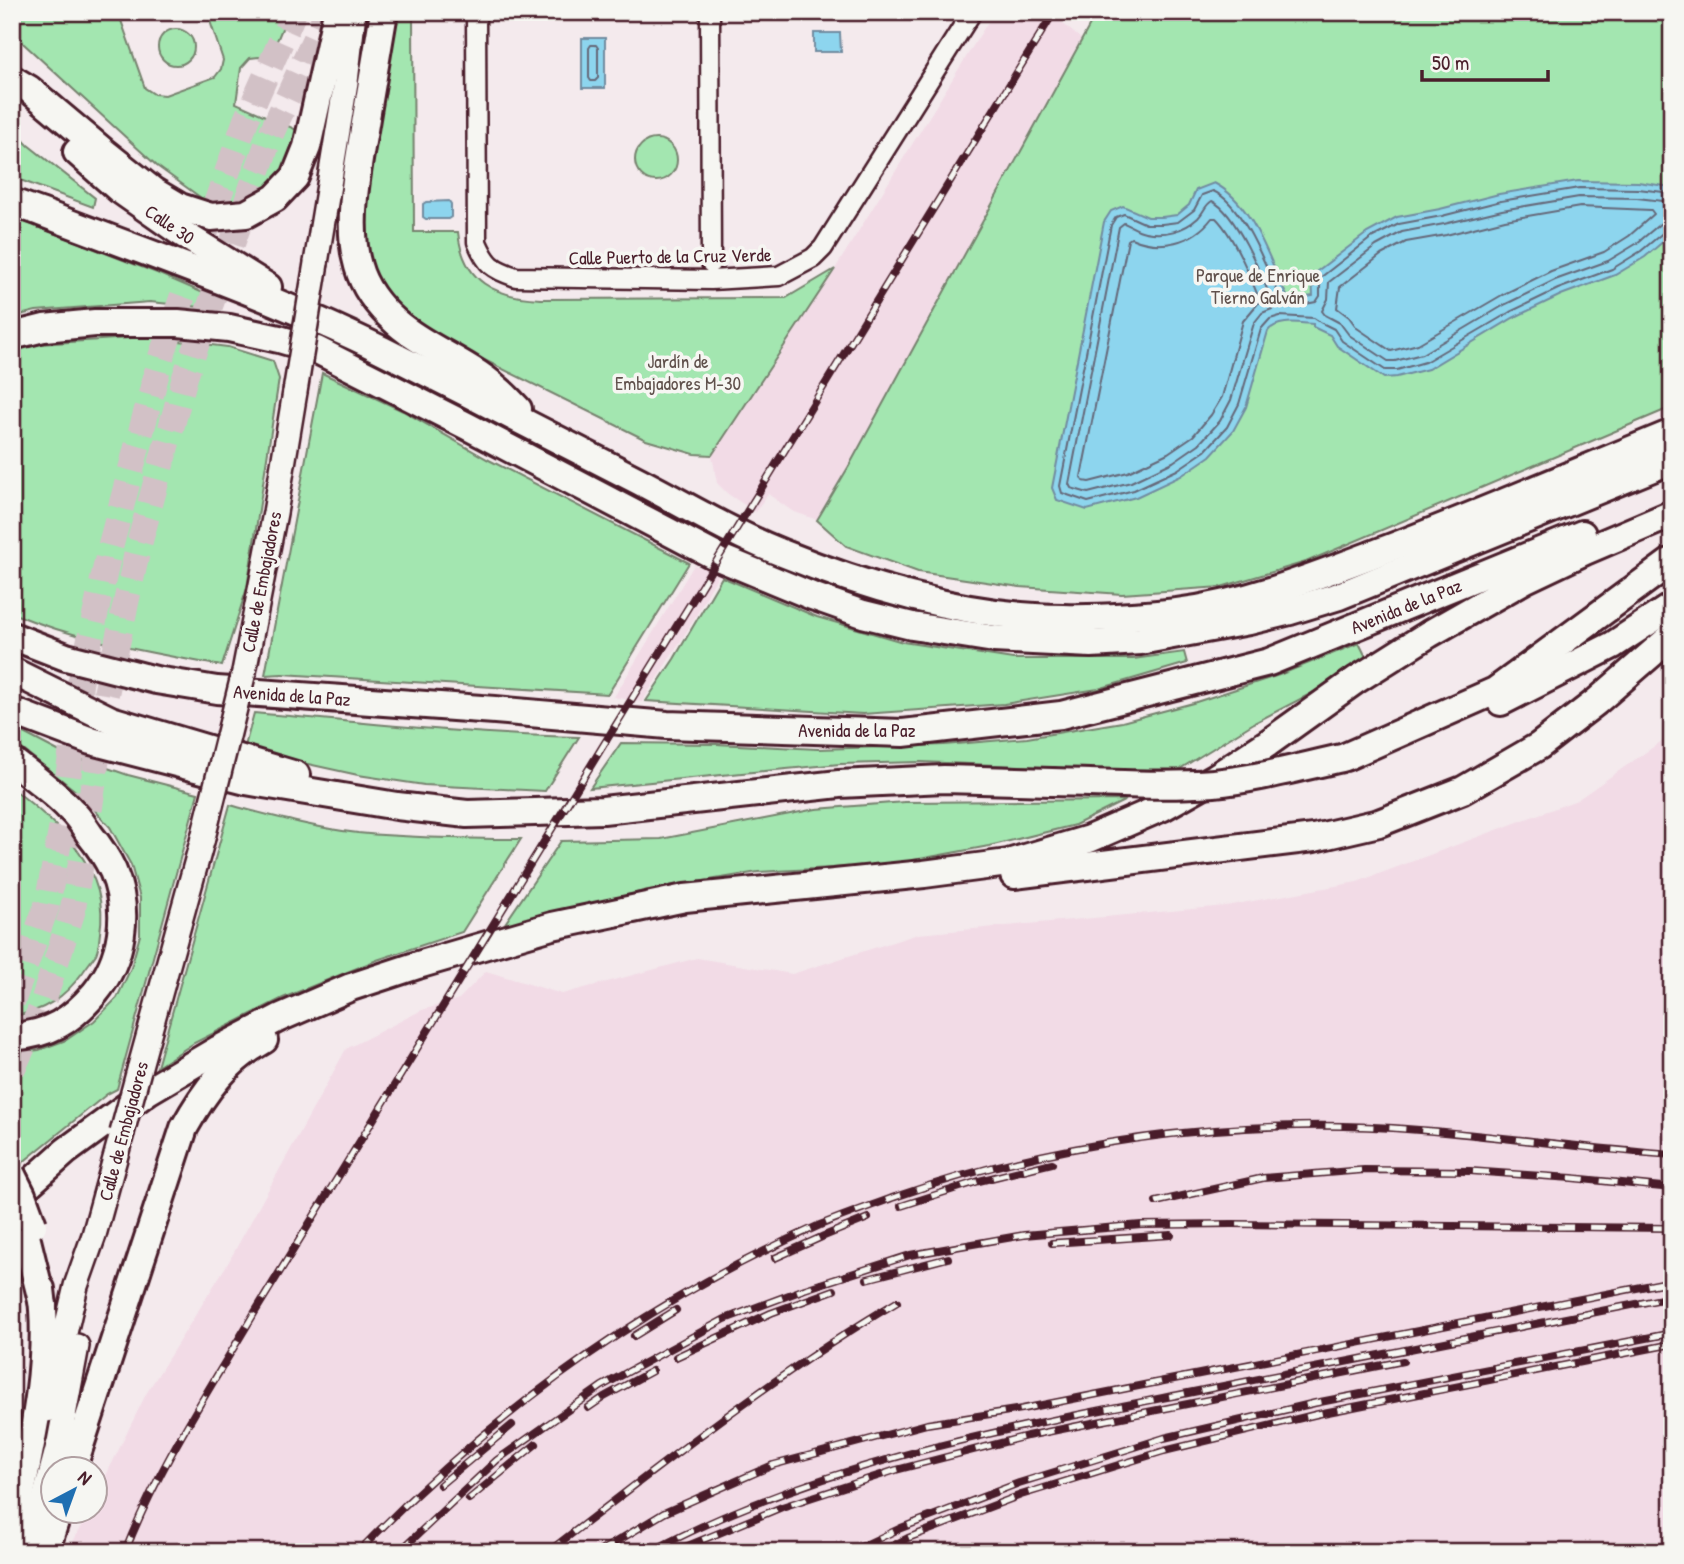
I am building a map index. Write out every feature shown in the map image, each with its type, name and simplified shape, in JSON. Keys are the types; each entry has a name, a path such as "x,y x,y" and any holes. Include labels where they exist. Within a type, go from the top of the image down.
{"highway":[{"path":"12,79 29,89 153,191 180,207 211,217 246,214 275,198 295,177 307,148 337,12"},
{"path":"384,12 354,186 353,244 359,269 366,286 394,320 435,349 477,373 501,392 537,428"},
{"name":"Calle 30","path":"12,91 120,190 200,244 345,332"},
{"path":"12,202 221,281 345,332 736,532 793,557 866,584 934,602 1000,614 1061,618 1112,617 1179,611 1242,600 1304,581 1416,538 1672,433"},
{"path":"12,337 44,328 95,323 178,323 229,328 317,350 713,555 863,614 912,626 994,639 1091,644 1139,641 1290,611 1339,596 1672,460"},
{"name":"Avenida de la Paz","path":"12,636 66,657 156,680 218,690 667,725 903,733 1061,715 1269,662 1672,497"},
{"path":"29,1229 12,1199 66,1151 148,1091 219,1049 302,1008 362,983 551,926 685,898 1008,863 1089,839 1163,807 1216,776 1268,743 1356,680 1525,579 1672,514"},
{"path":"1343,757 1495,691 1672,561"},
{"path":"12,711 91,741 246,781 397,806 467,814 590,810 839,783 944,779 1214,783 1257,777 1382,749 1442,729 1613,645 1672,606"},
{"path":"685,898 778,900 1002,877 1314,838 1379,823 1463,790 1539,746 1596,702 1672,636"},
{"path":"12,671 111,720 397,806"},
{"path":"12,761 72,810 106,857 119,889 122,906 116,957 99,987 76,1014 60,1024 25,1036 12,1037"},
{"path":"76,1456 184,1128 219,1074 259,1043 283,1030 302,1008"},
{"path":"12,1175 22,1195 43,1305 44,1351 40,1398 12,1536"},
{"path":"45,1552 53,1526"}],"main road":[{"name":"Calle de Embajadores","path":"12,1543 26,1503 76,1286 94,1235 203,838 244,671 295,392 346,82 354,12"},
{"name":"Calle de Embajadores","path":"346,82 364,12"},
{"name":"Calle de Embajadores","path":"30,1552 59,1442 88,1289 94,1235"}],"street":[{"name":"Calle Puerto de la Cruz Verde","path":"476,12 477,242 484,257 496,271 516,277 711,279 779,276 813,258 823,248 972,12"},
{"path":"710,12 711,263"}],"shaded area":[{"path":"994,12 1066,12 1060,21 1081,39 817,520 792,511 768,494 755,512 717,483 712,455 835,269"},
{"path":"694,565 719,573 692,623 642,702 614,697"},
{"path":"1672,734 1672,1552 68,1552 81,1526 108,1526 108,1471 146,1394 228,1263 346,1049 422,1010 459,999 486,971 562,994 697,958 792,974 918,934 1226,906 1357,882 1577,800"}],"green space":[{"path":"12,12 118,12 145,88 154,94 165,95 215,77 221,69 223,60 207,12 289,12 268,62 259,57 250,58 241,68 236,103 297,130 283,171 262,190 239,200 204,200 157,166 12,33"},
{"name":"Jardín de Embajadores M-30","path":"394,12 413,12 414,232 458,232 467,263 474,275 484,284 509,295 541,299 786,298 835,269 712,455 694,454 646,440 416,326 374,283 363,240 367,185"},
{"name":"Parque de Enrique Tierno Galván","path":"1097,12 1672,12 1672,407 1306,562 1221,587 1122,594 1020,587 918,572 846,546 817,520"},
{"path":"176,29 188,35 194,47 188,59 176,65 164,59 158,47 164,35"},
{"path":"12,128 28,145 95,198 93,207 12,177"},
{"path":"656,139 671,145 677,160 671,175 656,181 641,175 635,160 641,145"},
{"path":"12,217 222,301 220,309 150,302 36,311 12,317"},
{"path":"146,337 228,347 273,361 279,379 247,588 222,666 89,639 12,613 12,350 39,344"},
{"path":"322,373 403,411 487,459 689,563 608,694 265,675"},
{"path":"722,577 817,617 903,642 1013,659 1133,659 1184,652 1187,663 1098,689 1004,704 863,714 646,701"},
{"path":"1359,643 1366,657 1318,690 1254,723 1178,770 921,762 840,764 590,788 621,743 818,749 944,745 1027,738 1122,722 1193,703 1279,675"},
{"path":"254,713 457,731 579,737 545,791 424,785 358,775 244,750"},
{"path":"12,727 58,751 128,775 198,793 117,1089 107,1094 22,1163 12,1147 12,1053 39,1050 66,1040 94,1021 117,998 131,968 140,935 140,898 131,865 110,827 82,796 12,741"},
{"path":"12,788 63,832 77,850 89,868 97,888 101,910 97,952 76,981 61,996 44,1007 12,1016"},
{"path":"1126,800 1075,825 989,846 887,865 758,872 648,890 504,925 561,841 661,839 816,809 905,802"},
{"path":"230,805 310,825 358,833 521,839 462,932 377,960 283,998 194,1043 157,1067"}],"water":[{"path":"814,33 840,33 841,52 814,52"},
{"path":"582,38 605,38 605,88 582,88"},
{"path":"1578,181 1638,182 1672,187 1672,234 1645,257 1615,275 1561,295 1513,318 1428,369 1397,377 1384,378 1337,346 1330,335 1313,327 1313,324 1289,323 1272,327 1268,331 1246,407 1233,431 1210,456 1181,476 1136,497 1087,510 1057,500 1052,488 1104,222 1111,211 1123,206 1148,217 1177,215 1189,205 1196,190 1214,183 1228,192 1250,219 1289,300 1313,296 1312,275 1367,233 1397,217 1499,194"},
{"path":"449,201 451,217 448,219 423,217 423,204 426,202"}],"tunnel":[{"path":"12,1002 47,905 62,826 80,684 110,548 161,357 246,120 294,12"},
{"path":"12,1070 40,1011 72,913 106,694 138,548 185,377 270,136 327,12"}],"railway":[{"path":"125,1552 169,1459 255,1312 1054,12"},
{"path":"358,1552 461,1454 573,1366 632,1326 693,1289 820,1225 944,1181 1043,1155 1144,1137 1298,1126 1438,1131 1672,1155"},
{"path":"901,1206 979,1181 1052,1163"},
{"path":"1156,1202 1263,1178 1364,1170 1470,1171 1672,1188"},
{"path":"775,1258 868,1218"},
{"path":"399,1552 497,1460 602,1386 725,1319 805,1289 910,1255 1024,1235 1141,1225 1672,1228"},
{"path":"1052,1243 1171,1235"},
{"path":"867,1279 948,1258"},
{"path":"599,1552 664,1513 773,1465 927,1424 1022,1409 1672,1281"},
{"path":"676,1357 771,1313 834,1290"},
{"path":"650,1552 714,1521 779,1495 845,1472 981,1436 1672,1297"},
{"path":"548,1552 762,1390 897,1302"},
{"path":"634,1336 676,1310"},
{"path":"850,1552 901,1528 1019,1483 1164,1438 1315,1403 1672,1333"},
{"path":"880,1552 908,1538 1021,1495 1164,1451 1318,1414 1672,1344"},
{"path":"673,1552 782,1507 896,1470 1027,1436 1403,1361"},
{"path":"588,1408 652,1371"},
{"path":"440,1485 512,1425"},
{"path":"469,1499 536,1444"}]}
